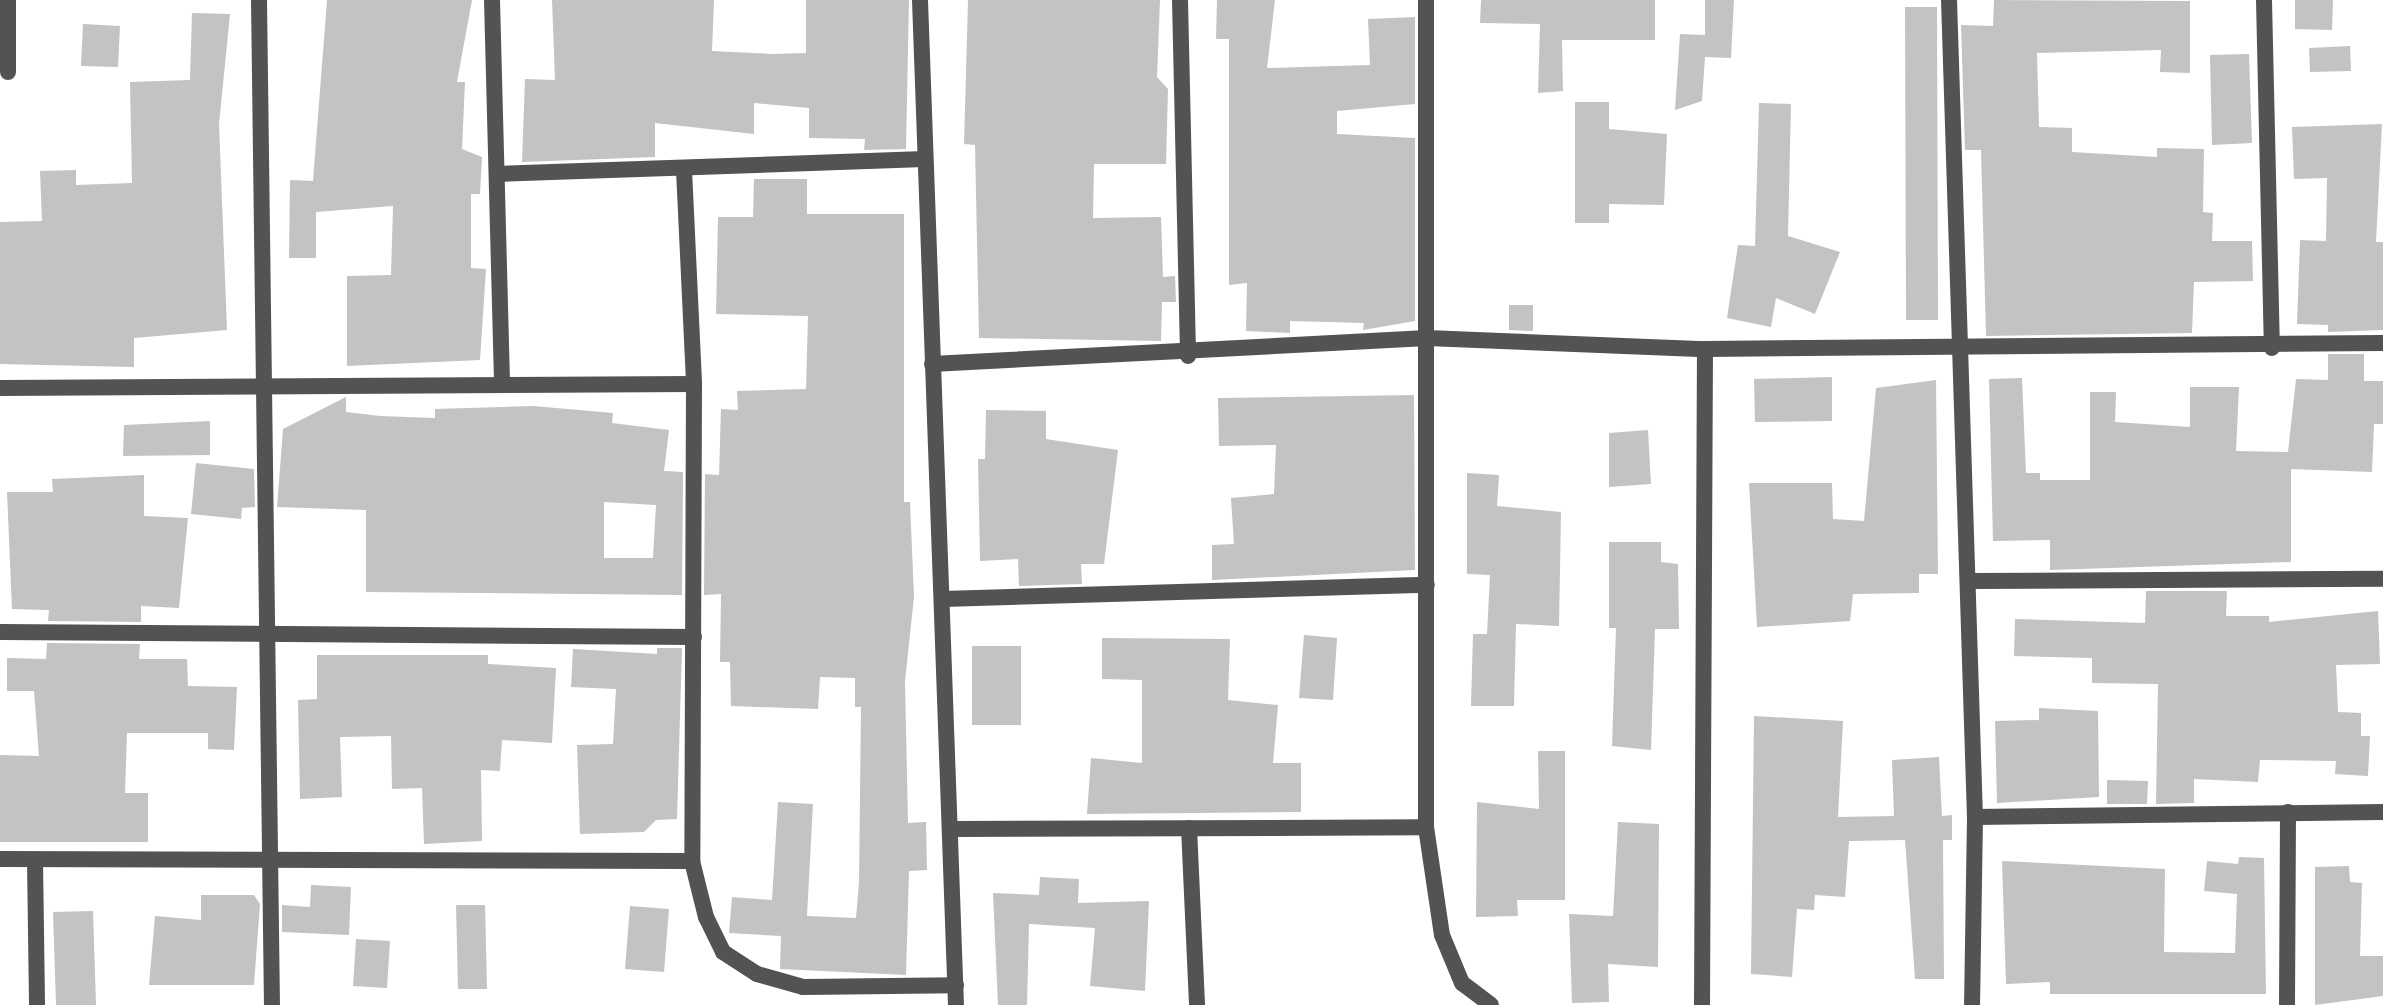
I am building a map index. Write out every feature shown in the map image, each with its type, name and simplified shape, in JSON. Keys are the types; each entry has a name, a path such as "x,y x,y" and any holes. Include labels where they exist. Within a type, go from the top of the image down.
{"street":[{"path":"8,0 8,72"},
{"path":"259,0 264,633 272,1005"},
{"path":"492,0 502,385"},
{"path":"920,0 956,1005"},
{"path":"1180,0 1188,356"},
{"path":"1426,0 1426,827 1442,935 1462,983 1491,1005"},
{"path":"1949,0 1970,581 1975,817 1972,1005"},
{"path":"2264,0 2272,348"},
{"path":"497,174 684,170 717,163 925,159"},
{"path":"684,170 694,384 692,861 723,952 757,974 803,987 956,985"},
{"path":"932,364 1188,356 1427,338 1705,349 2272,348 2383,343"},
{"path":"1702,1005 1705,349"},
{"path":"0,388 694,384"},
{"path":"1970,581 2383,579"},
{"path":"943,599 1427,585"},
{"path":"0,632 694,637"},
{"path":"2287,1005 2288,812"},
{"path":"1975,817 2383,812"},
{"path":"952,829 1426,827"},
{"path":"1189,828 1197,1005"},
{"path":"0,859 269,863 692,861"},
{"path":"35,860 37,1005"}],"building":[{"path":"327,0 472,0 457,82 465,82 462,149 482,157 480,194 471,194 471,268 486,269 480,360 347,366 347,276 391,275 393,206 316,212 316,258 289,258 290,180 313,181"},
{"path":"552,0 714,0 712,51 773,54 806,53 806,0 909,0 906,149 864,150 865,139 809,138 809,108 754,103 754,134 655,123 655,157 522,162 525,79 555,80"},
{"path":"968,0 1160,0 1157,77 1168,89 1166,164 1094,164 1093,218 1161,217 1163,277 1175,276 1176,302 1162,302 1161,341 979,338 975,145 964,144"},
{"path":"1217,0 1275,0 1267,68 1370,65 1368,19 1415,17 1415,104 1337,111 1337,134 1415,138 1415,321 1363,330 1364,323 1290,321 1290,333 1246,331 1247,283 1229,285 1229,39 1216,39"},
{"path":"1481,0 1655,0 1655,40 1562,40 1563,91 1538,93 1540,24 1480,23"},
{"path":"1705,0 1734,0 1731,58 1705,57 1702,101 1675,110 1680,34 1705,35"},
{"path":"1994,0 2190,1 2190,73 2160,72 2161,50 2037,53 2039,127 2072,128 2072,152 2157,157 2157,148 2204,149 2203,212 2213,213 2212,241 2252,241 2253,281 2194,282 2192,333 1986,336 1981,150 1965,150 1961,25 1993,26"},
{"path":"2295,0 2333,0 2332,30 2295,29"},
{"path":"1905,7 1937,7 1938,320 1906,320"},
{"path":"192,13 230,14 219,124 227,330 134,338 134,367 0,364 0,222 42,221 40,171 76,170 76,185 132,183 130,82 190,80"},
{"path":"83,24 120,26 118,67 81,66"},
{"path":"2350,46 2351,71 2310,72 2309,48"},
{"path":"2249,54 2252,143 2212,145 2210,55"},
{"path":"1575,102 1609,102 1609,129 1667,134 1664,205 1609,204 1609,223 1575,223"},
{"path":"1759,103 1791,104 1788,236 1840,252 1815,314 1776,298 1771,327 1727,318 1738,245 1755,246"},
{"path":"2382,124 2376,242 2383,242 2383,330 2328,332 2328,325 2297,324 2300,240 2326,241 2327,178 2294,179 2292,127"},
{"path":"754,179 807,179 807,214 904,214 904,502 910,502 914,597 905,681 908,823 926,822 927,870 909,871 906,975 780,969 781,936 729,933 732,897 772,900 778,802 813,804 807,916 856,918 859,882 861,707 855,707 855,678 820,677 818,709 731,706 730,662 720,662 721,594 704,595 705,474 719,475 721,409 738,410 737,391 806,389 808,316 716,314 718,217 753,217"},
{"path":"1509,305 1533,305 1533,331 1509,330"},
{"path":"2328,354 2364,354 2364,381 2383,381 2383,424 2374,424 2372,472 2291,469 2291,562 2050,570 2050,540 1993,541 1989,379 2022,378 2026,473 2040,473 2040,480 2090,480 2090,392 2116,392 2115,422 2190,427 2190,387 2239,387 2236,451 2288,452 2296,379 2328,380"},
{"path":"1832,377 1832,421 1755,422 1754,379"},
{"path":"1936,380 1938,574 1919,574 1919,593 1853,594 1850,621 1757,627 1749,483 1832,483 1833,519 1864,521 1876,388"},
{"path":"1414,395 1415,570 1212,580 1212,545 1234,544 1231,498 1274,494 1276,445 1219,446 1218,398"},
{"path":"346,397 346,412 380,416 435,418 435,409 533,406 613,413 612,423 669,430 664,471 683,472 682,595 366,592 366,510 277,507 283,429","holes":["604,502 656,505 653,558 604,558"]},
{"path":"986,410 1046,411 1046,439 1118,450 1104,564 1081,564 1082,584 1019,586 1018,559 980,561 978,459 985,459"},
{"path":"210,421 210,455 123,456 124,425"},
{"path":"1648,430 1651,484 1609,487 1609,433"},
{"path":"196,463 254,469 255,507 242,508 241,519 191,514"},
{"path":"1467,473 1499,475 1497,506 1561,512 1559,626 1516,624 1514,706 1471,706 1473,634 1487,634 1490,575 1467,574"},
{"path":"144,475 144,516 188,518 179,608 141,606 141,622 48,621 49,610 12,609 7,492 53,492 52,479"},
{"path":"1609,542 1661,542 1661,562 1678,564 1679,629 1655,629 1651,750 1612,746 1616,628 1609,628"},
{"path":"2146,591 2227,591 2226,616 2269,616 2269,622 2378,611 2380,664 2336,665 2338,712 2361,713 2361,736 2370,736 2368,776 2335,774 2336,761 2260,760 2258,782 2194,779 2194,803 2156,804 2158,684 2092,683 2092,658 2014,656 2015,619 2145,623"},
{"path":"1304,635 1337,638 1333,700 1299,698"},
{"path":"1102,638 1230,639 1228,700 1278,705 1273,763 1301,763 1301,812 1087,814 1091,758 1142,763 1142,680 1102,679"},
{"path":"47,643 140,644 139,659 187,659 188,686 237,687 234,750 208,749 208,733 127,733 125,793 148,793 148,842 0,842 0,755 39,756 34,691 7,691 7,658 46,659"},
{"path":"972,646 1021,646 1021,725 972,725"},
{"path":"657,648 682,648 677,819 656,820 644,832 580,834 577,745 613,744 616,689 571,687 573,649 657,654"},
{"path":"317,655 488,655 488,664 556,668 552,743 502,740 500,771 481,770 482,841 424,844 422,788 392,789 391,736 340,737 342,797 300,799 298,700 317,699"},
{"path":"2039,708 2098,711 2099,797 1997,803 1995,721 2039,720"},
{"path":"1754,716 1843,721 1838,817 1894,816 1892,760 1939,757 1942,816 1952,815 1952,840 1943,840 1944,979 1915,979 1905,840 1849,841 1845,897 1815,895 1814,910 1797,909 1792,977 1751,974"},
{"path":"1538,751 1565,751 1565,900 1517,900 1518,916 1476,917 1477,802 1539,809"},
{"path":"2107,780 2148,781 2147,804 2107,804"},
{"path":"1618,822 1659,824 1658,967 1608,964 1609,1002 1572,1003 1569,914 1613,916"},
{"path":"2239,857 2264,858 2266,994 2050,994 2050,982 2006,984 2002,861 2165,869 2164,952 2235,953 2237,894 2204,891 2207,861 2238,864"},
{"path":"2349,866 2350,882 2362,883 2360,956 2383,956 2383,996 2315,1005 2315,867"},
{"path":"1040,877 1079,879 1078,903 1149,901 1145,991 1090,986 1095,928 1029,924 1027,1005 998,1005 993,893 1039,895"},
{"path":"311,885 351,887 349,935 282,932 282,905 310,907"},
{"path":"201,895 254,895 260,904 254,985 149,985 155,916 201,920"},
{"path":"456,905 485,905 487,989 458,989"},
{"path":"630,906 669,909 664,972 625,969"},
{"path":"93,911 96,1005 56,1005 53,912"},
{"path":"356,939 390,941 387,988 353,986"}]}
